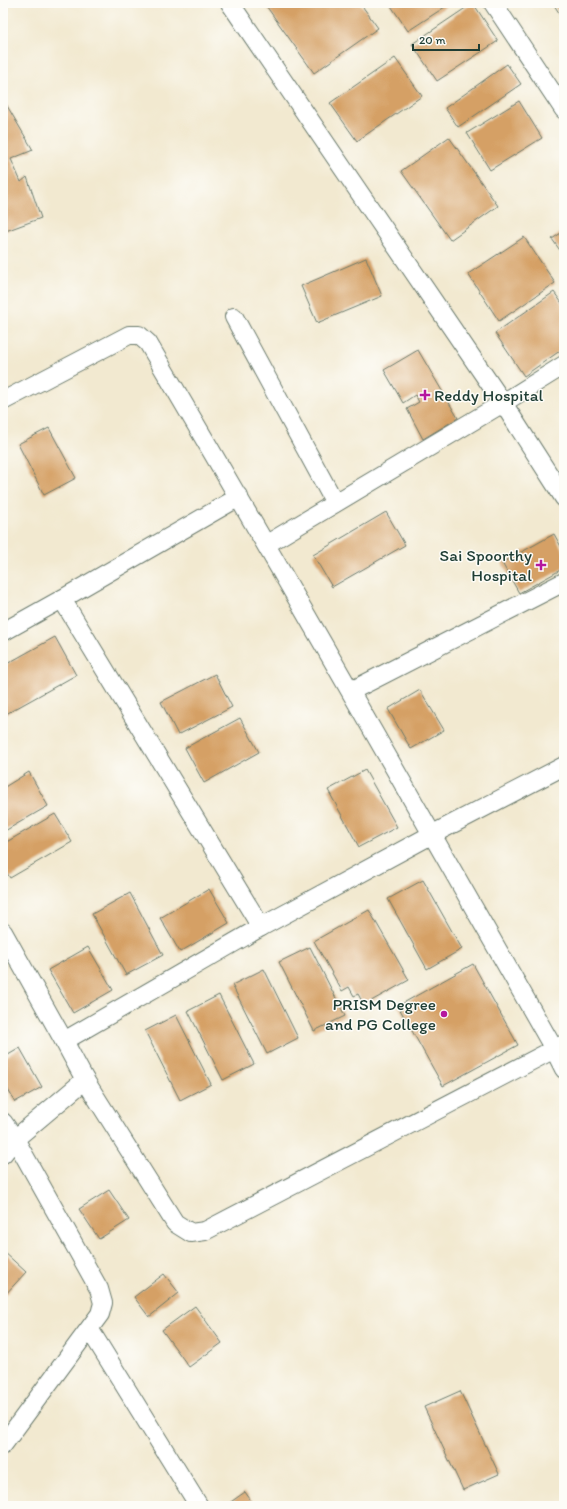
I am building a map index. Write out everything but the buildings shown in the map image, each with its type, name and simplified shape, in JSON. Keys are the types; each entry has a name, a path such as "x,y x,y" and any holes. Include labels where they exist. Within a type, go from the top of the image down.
{"street":[{"path":"230,3 503,404 564,498"},
{"path":"493,3 564,110"},
{"path":"234,317 335,502"},
{"path":"3,401 129,335 139,335 148,343 267,544 433,834 559,1046 564,1069"},
{"path":"267,544 335,502 503,404 564,365"},
{"path":"3,632 239,497"},
{"path":"351,691 564,582"},
{"path":"62,599 261,927"},
{"path":"64,1041 261,927 433,834 564,766"},
{"path":"3,932 85,1080 175,1224 191,1233 205,1231 559,1046"},
{"path":"3,1154 15,1139 85,1080"},
{"path":"3,1122 15,1139 99,1289 103,1302 100,1314 90,1330 3,1445"},
{"path":"90,1330 199,1506"}],"place":[{"name":"Reddy Hospital","path":"425,395"},
{"name":"Sai Spoorthy Hospital","path":"541,565"},
{"name":"PRISM Degree and PG College","path":"444,1014"}]}
